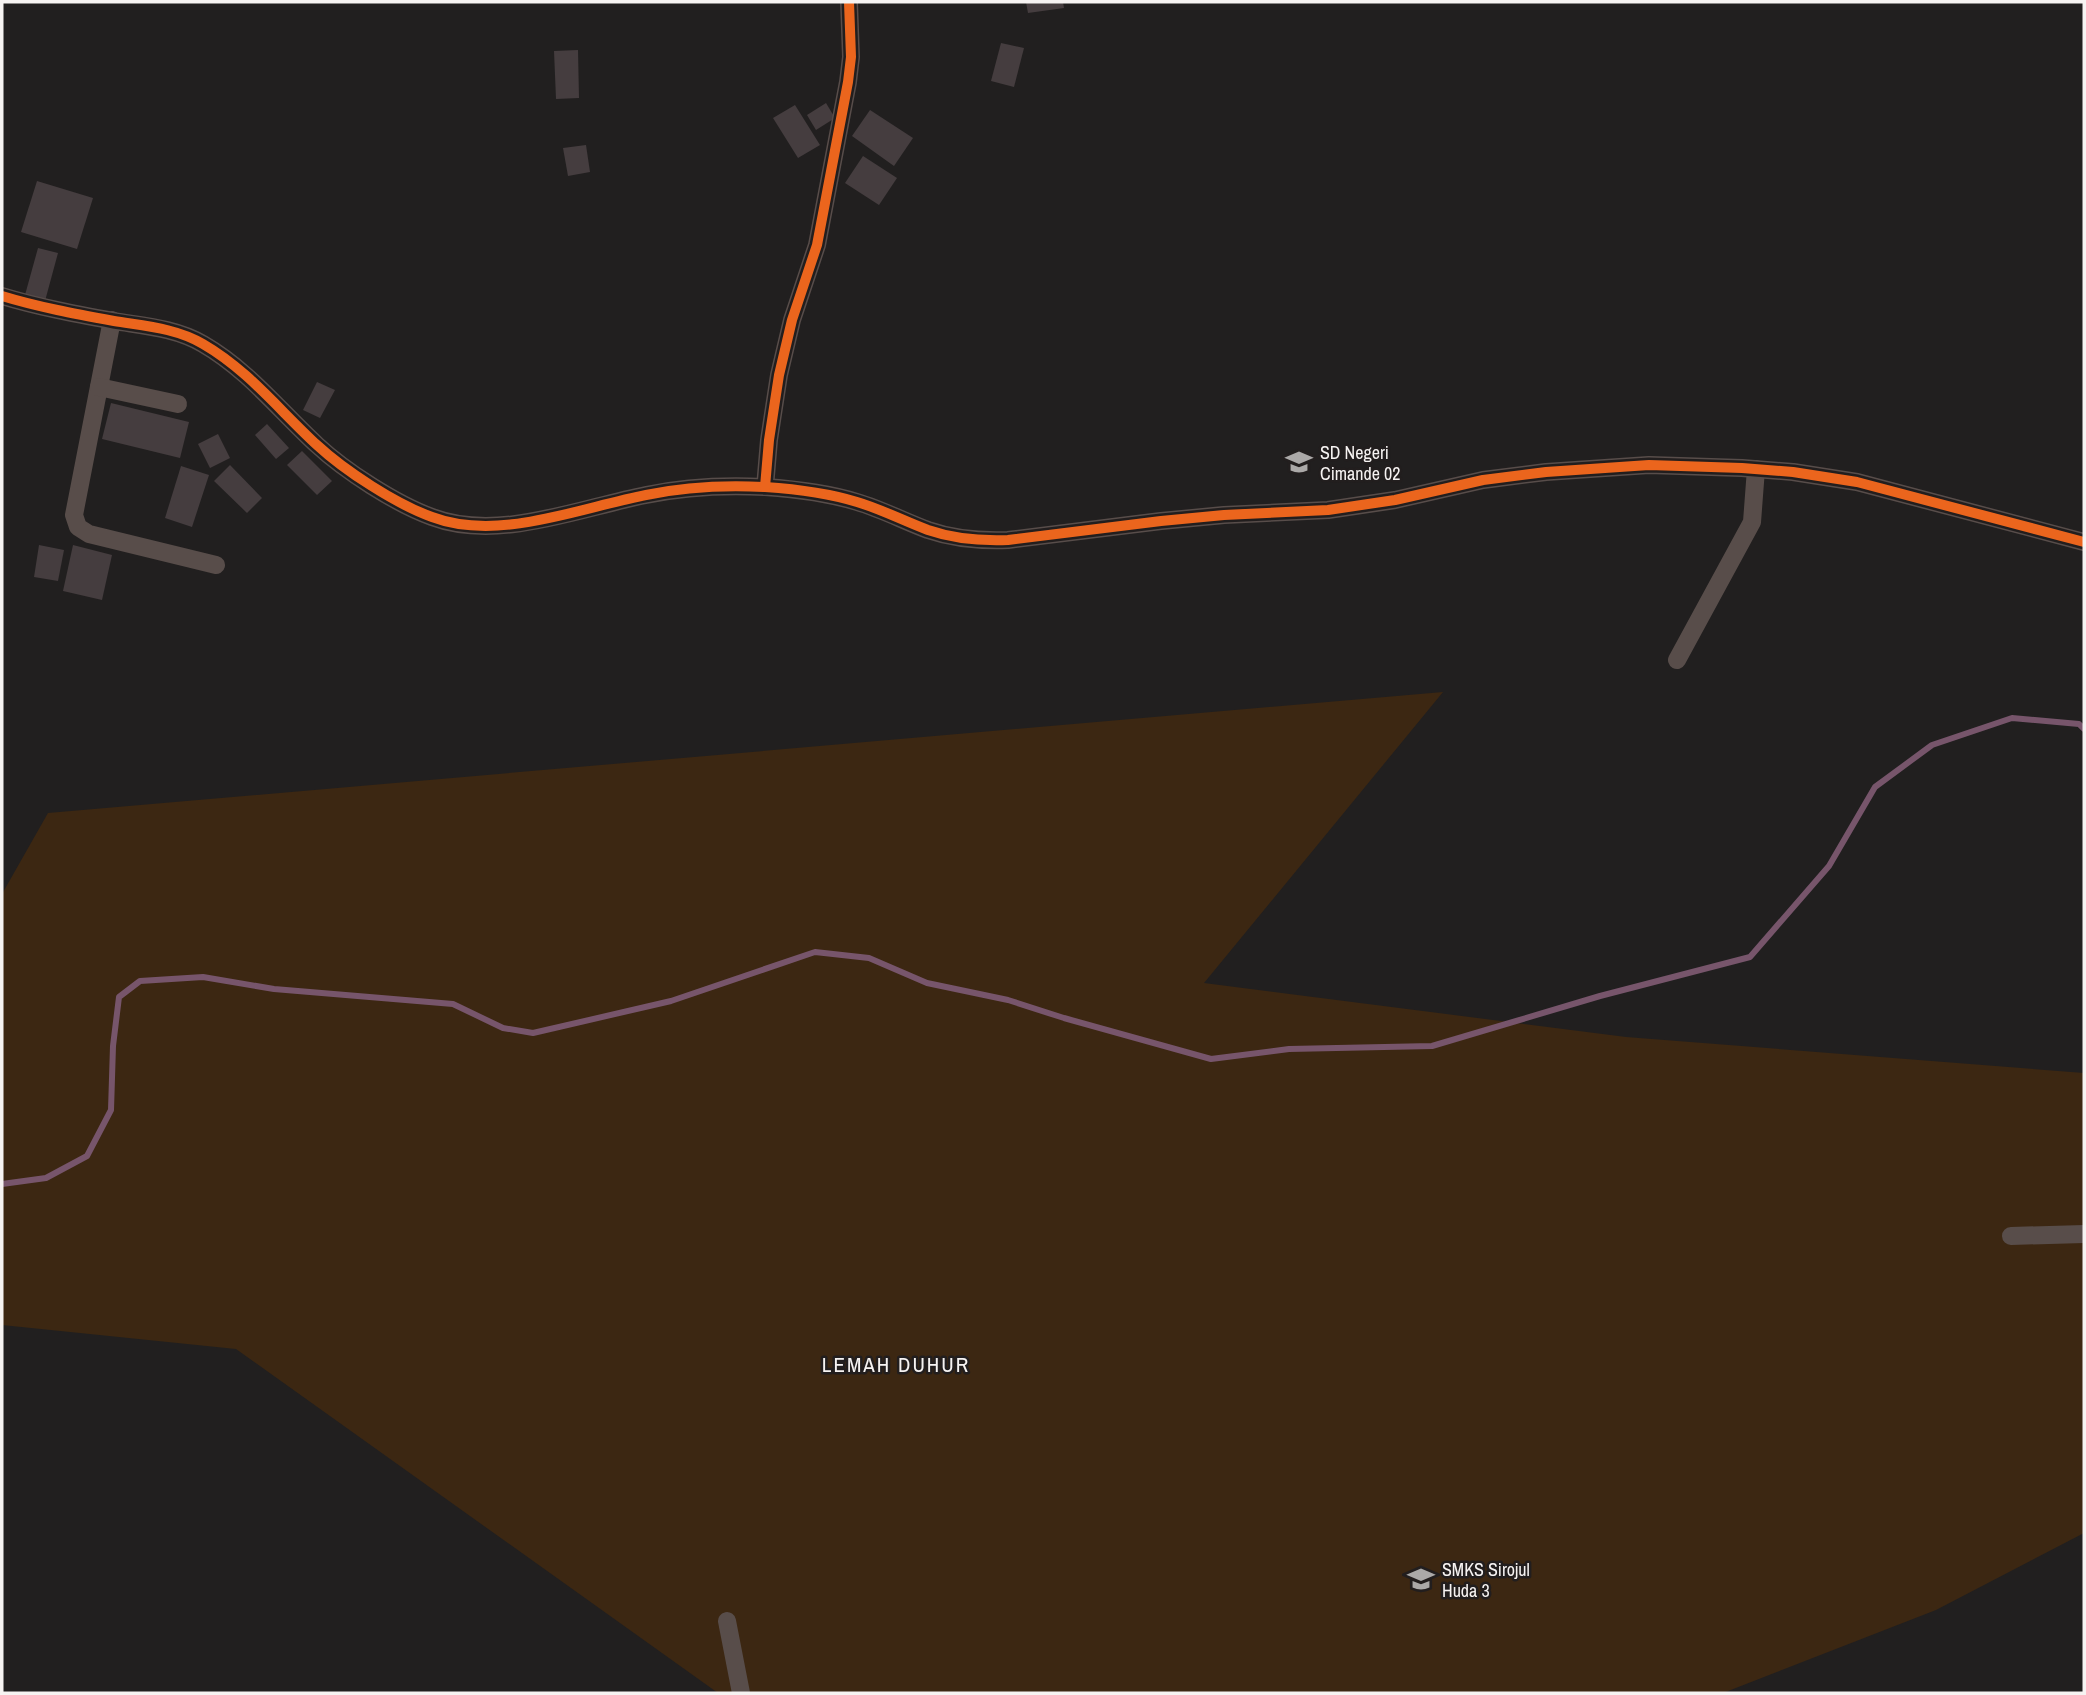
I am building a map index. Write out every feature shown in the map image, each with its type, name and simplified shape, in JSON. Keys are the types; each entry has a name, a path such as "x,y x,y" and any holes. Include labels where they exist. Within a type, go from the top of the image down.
{"street":[{"path":"765,487 779,375 792,320 817,245 848,82 851,57 849,2"},
{"path":"2,296 76,314 173,331 199,341 235,365 317,446 337,461 405,504 451,524 480,527 515,523 669,491 765,487 832,495 930,531 985,541 1036,538 1199,517 1328,510 1395,500 1483,480 1546,472 1649,465 1793,472 1857,482 2084,542"},
{"path":"112,320 74,515 78,527 89,534 216,565"},
{"path":"99,387 178,404"},
{"path":"1677,660 1752,522 1756,469"},
{"path":"2011,1236 2084,1234"},
{"path":"727,1621 741,1693"}],"shaded area":[{"path":"1443,692 1204,983 1626,1037 2084,1073 2084,1533 1936,1610 1723,1693 718,1693 236,1349 2,1325 2,894 48,813"}],"building":[{"path":"1026,2 1063,2 1064,8 1028,13"},
{"path":"1001,43 1024,48 1014,87 991,81"},
{"path":"578,50 579,98 556,99 554,51"},
{"path":"826,103 835,118 816,130 807,115"},
{"path":"795,105 820,145 798,158 773,118"},
{"path":"870,110 913,138 894,166 852,136"},
{"path":"586,145 590,172 568,176 563,148"},
{"path":"863,156 897,178 879,205 845,183"},
{"path":"37,181 93,198 77,249 21,232"},
{"path":"38,248 58,253 45,301 25,295"},
{"path":"317,382 335,390 320,418 303,410"},
{"path":"111,403 189,422 180,458 102,439"},
{"path":"267,424 289,448 276,459 255,435"},
{"path":"218,434 230,458 210,468 198,444"},
{"path":"302,451 332,481 317,495 287,465"},
{"path":"230,465 262,498 247,513 214,481"},
{"path":"181,466 209,475 192,527 165,518"},
{"path":"39,545 64,550 58,581 34,577"},
{"path":"73,545 112,555 102,600 63,591"}],"waterway":[{"path":"2,1184 46,1178 87,1156 111,1110 113,1046 119,997 140,981 203,977 274,989 453,1004 503,1028 533,1033 671,1001 815,952 869,958 927,983 1008,1000 1211,1059 1289,1049 1432,1046 1600,996 1750,957 1829,866 1875,787 1932,745 2012,718 2079,724 2084,729"}],"cycle path":[{"path":"765,487 779,375 792,320 817,245 848,82 851,57 849,2"},
{"path":"2,296 71,313 160,328 203,344 263,391 317,445 356,476 418,511 457,524 511,524 660,492 750,486 800,490 846,499 948,535 978,540 1008,540 1224,515 1328,510 1395,500 1483,480 1546,472 1649,465 1793,472 1857,482 2084,542"}],"place":[{"name":"SD Negeri Cimande 02","path":"1299,462"},
{"name":"SMKS Sirojul Huda 3","path":"1421,1579"}],"district":[{"name":"LEMAH DUHUR","path":"896,1364"}]}
